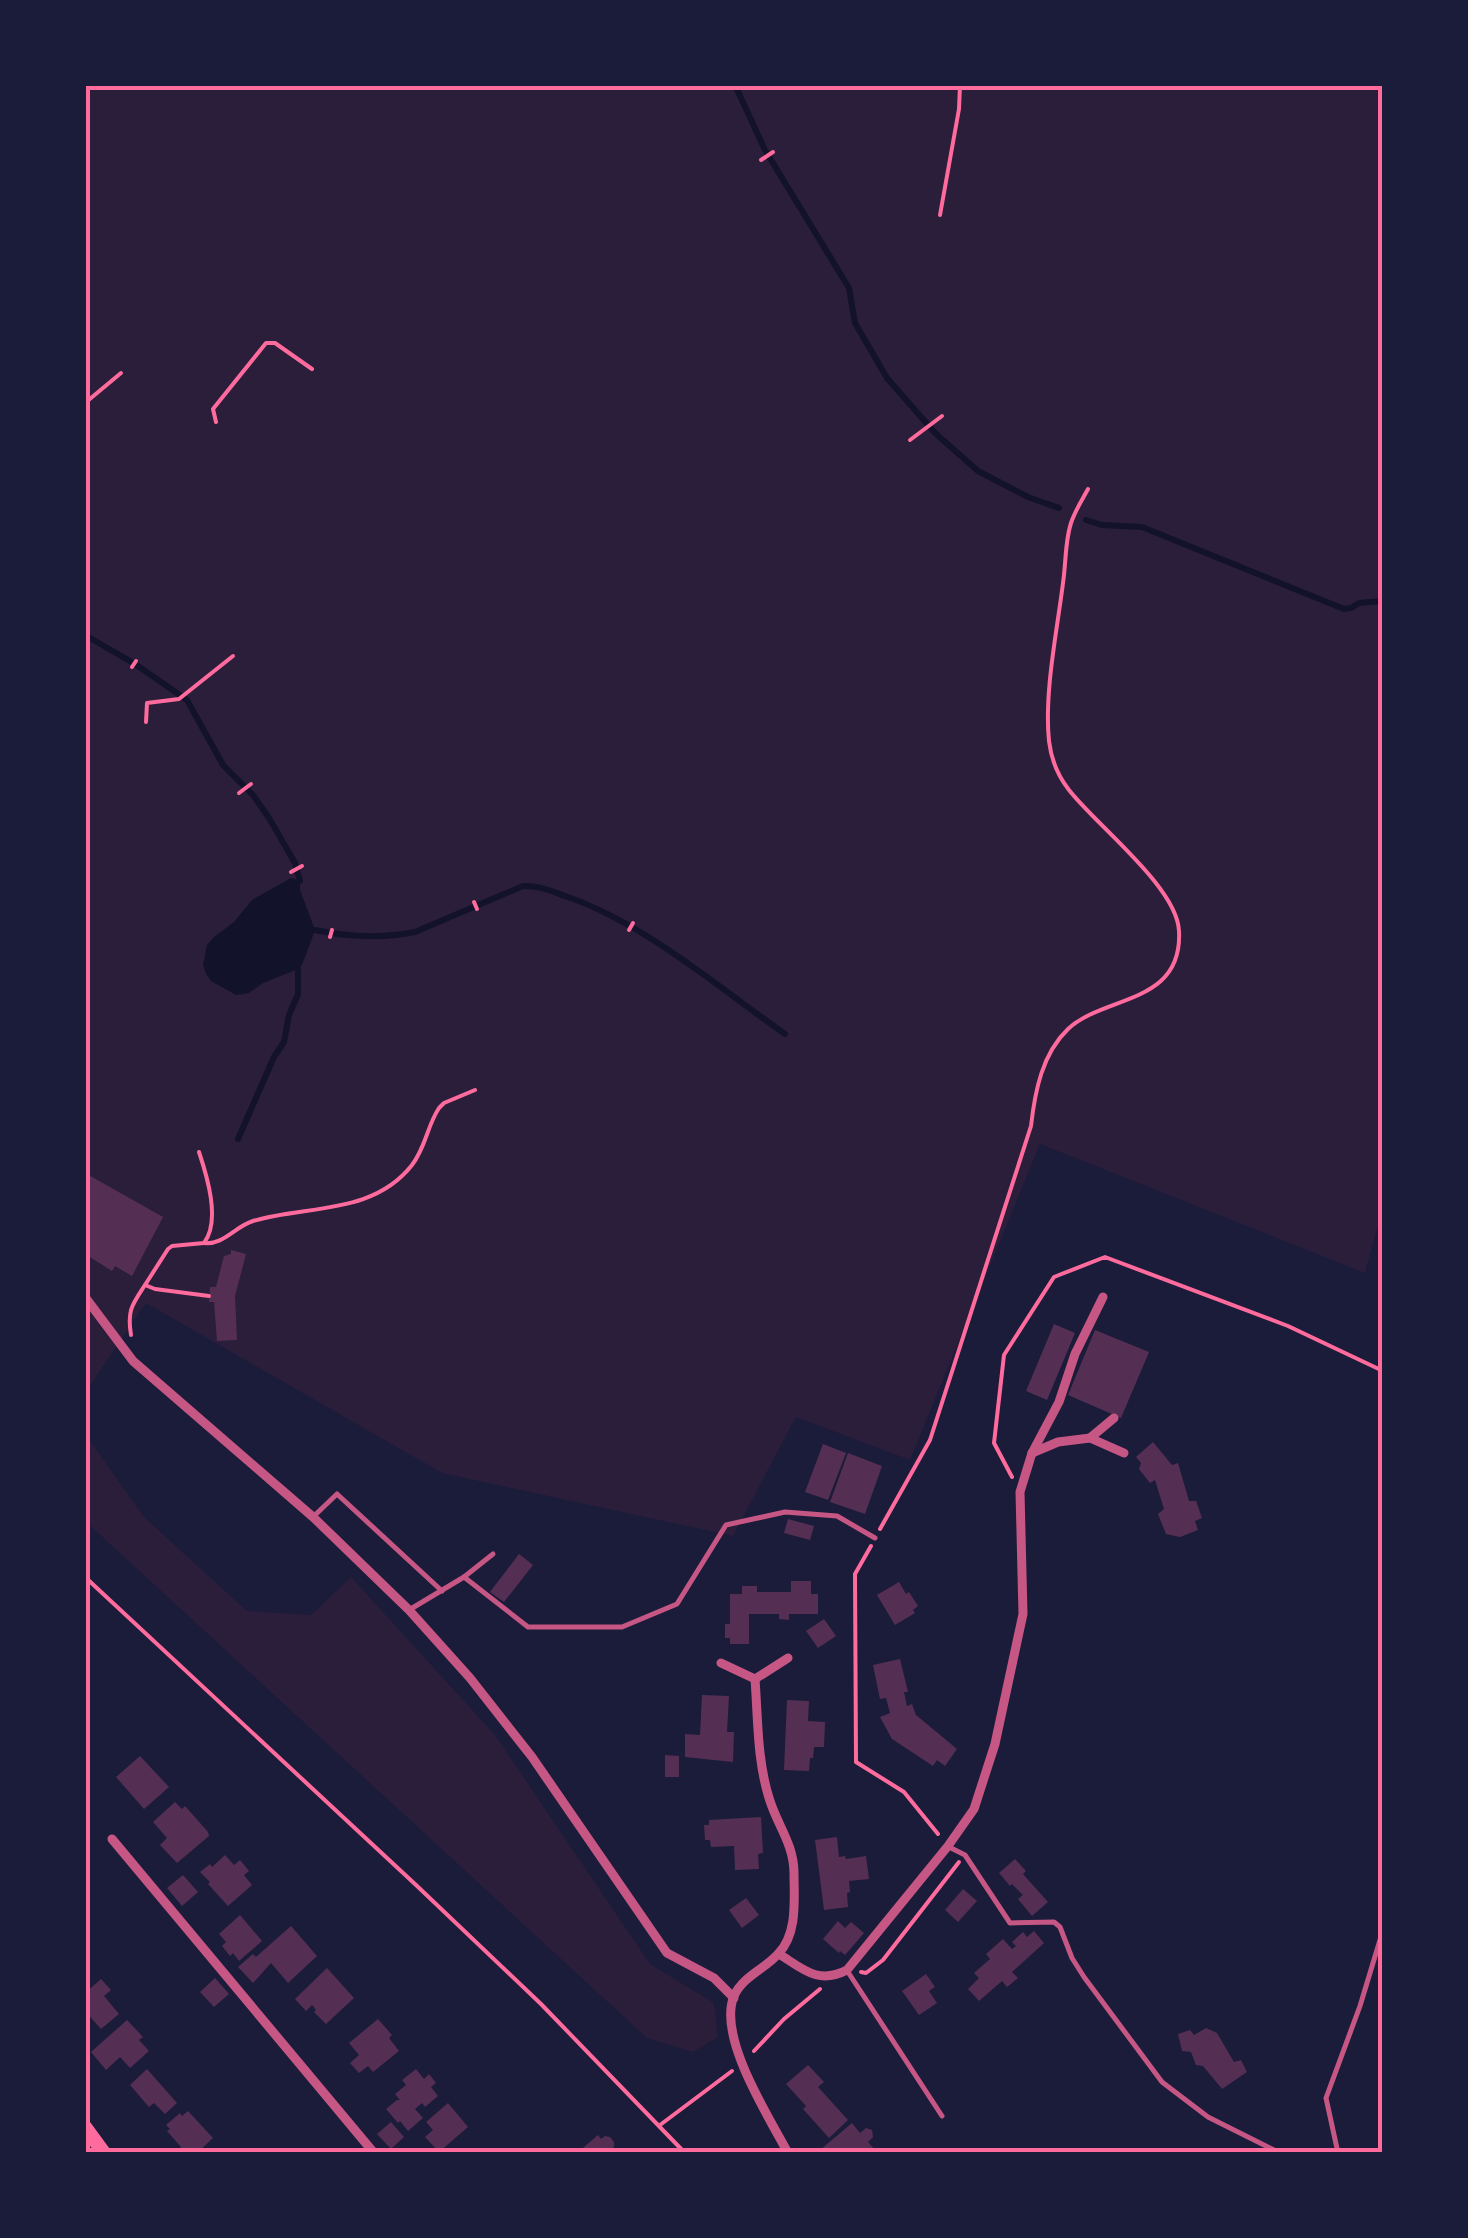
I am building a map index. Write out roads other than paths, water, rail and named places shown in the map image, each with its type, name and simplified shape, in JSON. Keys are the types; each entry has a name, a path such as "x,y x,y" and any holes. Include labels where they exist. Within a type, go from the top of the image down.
{"main road":[{"path":"85,2127 104,2153"}],"street":[{"path":"85,1297 134,1361 313,1518 409,1610 470,1678 532,1757 668,1953 714,1978 734,1998"},
{"path":"779,1954 808,1972 828,1978 846,1970 974,1809 1006,1696 1023,1614 1020,1492 1032,1453 1059,1402 1075,1354 1103,1297"},
{"path":"1090,1438 1114,1418"},
{"path":"1032,1453 1058,1442 1090,1438 1124,1453"},
{"path":"755,1679 788,1658"},
{"path":"721,1663 755,1679"},
{"path":"755,1679 762,1768 771,1803 790,1844 794,1867 794,1916 789,1937 779,1954 750,1976 734,1998 732,2027 741,2064 788,2153"},
{"path":"112,1839 374,2153"}],"lane":[{"path":"313,1518 337,1494 442,1590"},
{"path":"464,1577 528,1628 622,1627 677,1604 726,1525 784,1512 837,1516 875,1538"},
{"path":"409,1610 464,1577 493,1554"},
{"path":"948,1846 965,1855 1010,1923 1054,1922 1060,1927 1084,1978 1162,2082 1208,2117 1280,2153"},
{"path":"1338,2153 1326,2098 1383,1930"},
{"path":"846,1970 942,2116"}],"waterway":[{"path":"735,85 765,150 849,288 855,323 887,378 935,433 978,471 1059,508"},
{"path":"1086,520 1142,527 1344,609 1383,601"},
{"path":"85,635 187,700 223,765 269,818 295,863 300,881"},
{"path":"315,930 365,936 415,932 523,886 540,888 625,923 785,1034"},
{"path":"238,1139 284,1042 298,994 298,969"}]}
